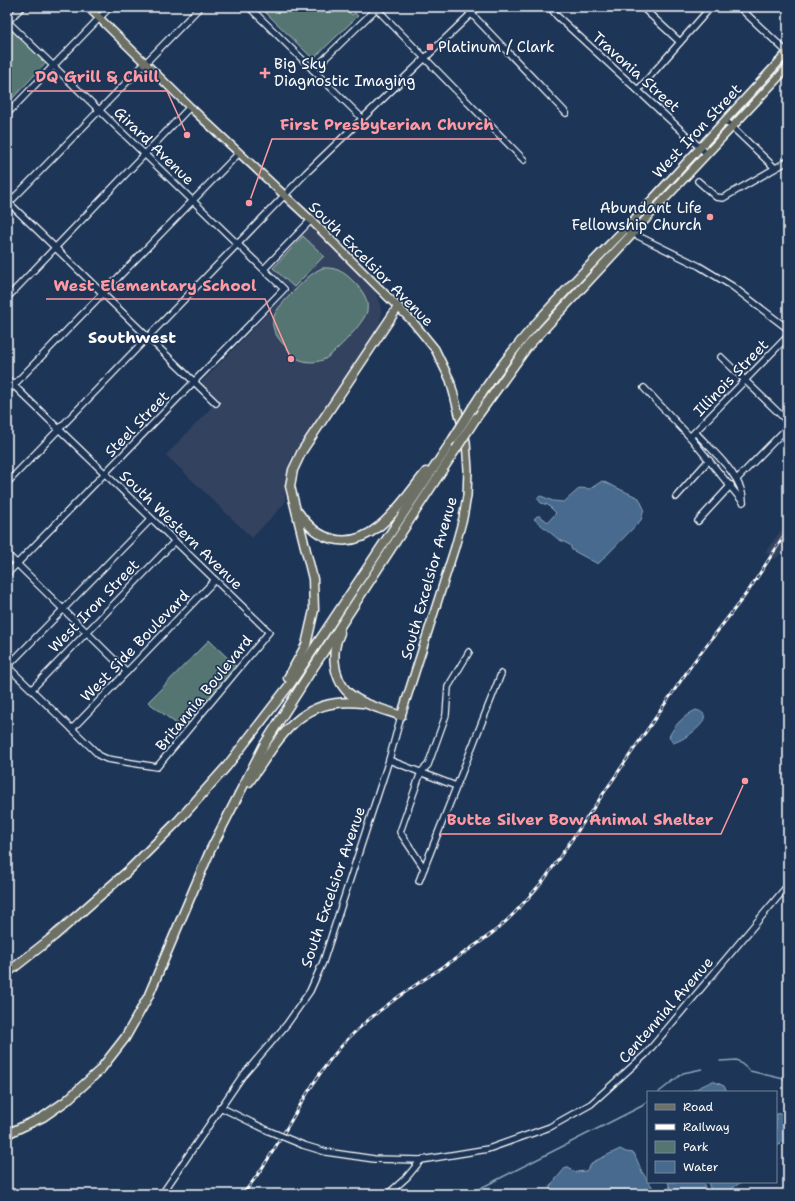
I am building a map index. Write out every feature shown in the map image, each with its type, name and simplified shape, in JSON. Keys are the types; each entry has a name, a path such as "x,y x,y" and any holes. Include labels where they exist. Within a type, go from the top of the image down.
{"highway":[{"path":"7,973 80,914 150,850 227,766 254,729 291,683 493,378 530,330 625,229"},
{"path":"7,1134 43,1116 66,1101 100,1070 125,1038 148,997 229,810 264,745 285,711 476,418 528,346 633,233"},
{"path":"254,729 300,659 306,645 313,618 313,579 290,486 293,470 302,451 398,307"},
{"path":"294,507 311,528 327,538 351,541 362,538 380,526 453,439"},
{"path":"381,564 344,625 337,640 334,653 335,667 345,688 354,697 401,716"},
{"path":"229,810 280,738 300,717 324,705 338,702 366,703"}],"main road":[{"name":"South Excelsior Avenue","path":"88,7 190,107 311,220 413,322 435,350 448,374 461,417 466,441 468,470 467,496 463,518 401,716"},
{"name":"West Iron Street","path":"625,229 788,53"},
{"name":"West Iron Street","path":"633,233 788,67"}],"street":[{"path":"7,22 22,7"},
{"path":"7,114 110,7"},
{"path":"200,7 8,203 103,292 216,403"},
{"path":"249,7 363,119"},
{"path":"465,7 566,114"},
{"path":"7,483 284,196 478,7"},
{"name":"Travonia Street","path":"550,7 557,16 707,154"},
{"path":"642,7 680,42"},
{"path":"638,90 711,7"},
{"path":"739,7 788,53"},
{"path":"314,70 377,8 524,160"},
{"name":"Girard Avenue","path":"7,22 146,154 284,289"},
{"path":"7,298 190,107"},
{"path":"725,120 775,168"},
{"path":"7,392 239,153"},
{"path":"698,181 716,197 723,198 788,161"},
{"path":"264,269 311,220"},
{"path":"625,229 698,266 732,286 788,329"},
{"name":"Steel Street","path":"7,574 284,289"},
{"name":"Illinois Street","path":"690,437 788,336"},
{"path":"721,356 785,420 787,425 785,430 737,479"},
{"name":"South Western Avenue","path":"7,379 269,632"},
{"path":"644,388 732,485 743,502 744,493 737,479 695,432"},
{"path":"676,498 709,460"},
{"path":"698,521 732,485"},
{"path":"72,729 32,689 7,667 151,519"},
{"name":"West Iron Street","path":"32,689 175,541"},
{"path":"7,554 127,672"},
{"name":"West Side Boulevard","path":"72,729 215,580"},
{"name":"Britannia Boulevard","path":"72,729 103,758 156,767 269,632"},
{"path":"424,868 400,832 421,772 428,765 446,715 448,687 469,652"},
{"path":"419,881 501,674"},
{"name":"South Excelsior Avenue","path":"162,1194 241,1078 287,1024 310,991 323,962 389,760 401,716"},
{"path":"389,760 456,786"},
{"name":"Centennial Avenue","path":"220,1107 269,1131 303,1145 326,1152 374,1159 421,1160 488,1149 550,1127 590,1104 646,1054 788,885"},
{"path":"388,1194 421,1160"}],"shaded area":[{"path":"310,226 374,287 382,314 378,330 291,458 286,478 285,503 252,538 166,455 210,409 210,401 196,388 291,289 270,268"},
{"path":"788,521 788,544 776,559 765,552"}],"green space":[{"path":"260,7 349,7 347,10 352,15 355,13 358,16 313,59"},
{"path":"8,26 46,63 12,99 7,94"},
{"path":"303,236 324,256 294,287 273,268"},
{"path":"322,268 336,269 350,278 360,288 364,295 367,303 367,311 361,322 330,356 319,361 304,361 294,357 278,338 274,330 274,317 281,305 294,291 311,275"},
{"path":"209,640 236,666 183,729 148,702"}],"water":[{"path":"602,481 639,498 644,509 641,520 598,564 572,550 570,545 558,539 534,519 537,516 540,516 548,522 556,513 548,505 541,503 537,498 541,496 553,501 564,502 580,488 590,489"},
{"path":"696,710 703,713 704,717 702,723 698,728 684,738 673,743 669,737 674,728 684,718"},
{"path":"713,1081 724,1086 726,1091 691,1091"},
{"path":"788,1113 788,1136 777,1147 777,1114"},
{"path":"620,1149 626,1152 634,1153 642,1172 647,1179 647,1183 650,1183 653,1188 651,1192 645,1194 551,1194 550,1186 566,1167 569,1167 574,1172 586,1171 593,1162"},
{"path":"668,1183 703,1183 707,1194 672,1194"},
{"path":"708,1183 740,1183 725,1194 712,1194"}],"waterway":[{"path":"720,1061 737,1060 750,1071 788,1080"},
{"path":"660,1091 683,1073 702,1069"},
{"path":"469,1194 642,1106 647,1102"}],"railway":[{"path":"243,1194 272,1153 324,1067 357,1030 389,1004 491,934 519,908 544,880 693,663 749,590 788,530"}],"place":[{"name":"Platinum / Clark","path":"430,47"},
{"name":"Big Sky Diagnostic Imaging","path":"265,73"},
{"name":"DQ Grill & Chill","path":"187,135"},
{"name":"First Presbyterian Church","path":"249,203"},
{"name":"Abundant Life Fellowship Church","path":"710,217"},
{"name":"West Elementary School","path":"291,359"},
{"name":"Butte Silver Bow Animal Shelter","path":"745,781"}],"district":[{"name":"Southwest","path":"132,337"}]}
